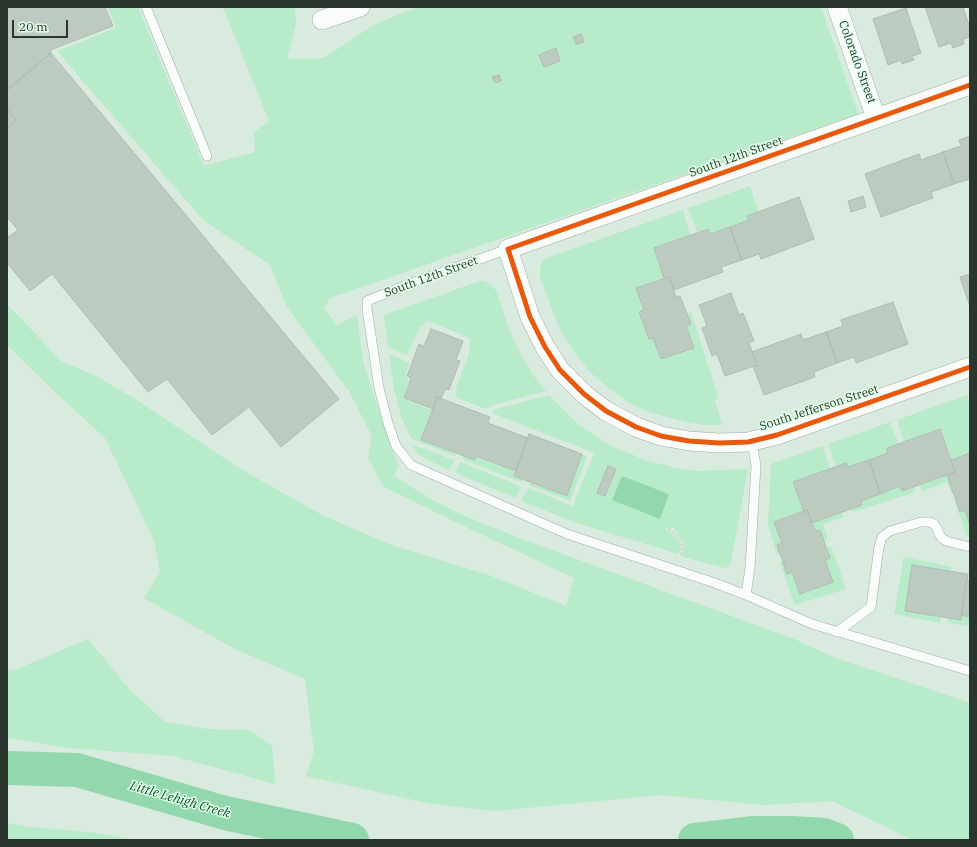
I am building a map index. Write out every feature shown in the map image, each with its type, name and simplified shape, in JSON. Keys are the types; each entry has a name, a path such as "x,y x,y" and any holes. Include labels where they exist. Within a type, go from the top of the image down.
{"street":[{"path":"322,20 360,7"},
{"name":"Colorado Street","path":"837,7 876,118"},
{"name":"South 12th Street","path":"508,249 970,85"},
{"name":"South Jefferson Street","path":"508,249 530,317 545,347 560,370 584,394 606,411 636,427 661,436 689,442 719,443 752,441 777,436 970,367"}],"lane":[{"path":"146,7 207,156"},
{"name":"South 12th Street","path":"508,249 409,284 367,301 378,388 396,446 411,465 568,534 715,583 746,595"},
{"path":"752,441 756,466 750,568 746,595 812,624 970,671"},
{"path":"837,632 870,608 879,547 882,537 890,531 921,522 929,522 934,524 939,534 946,541 970,547"}],"path":[{"path":"669,528 682,542 683,546 681,556"}],"shaded area":[{"path":"108,7 138,7 204,166 255,152 254,132 269,121 223,7 295,7 296,24 287,59 324,58 375,24 418,7 821,7 858,114 330,298 324,309 337,325 357,315 363,362 390,444 399,466 394,476 427,497 471,519 794,639 833,657 970,703 970,840 913,840 832,801 763,805 661,795 495,811 432,804 306,776 314,751 305,679 233,648 144,598 160,572 154,540 105,438 7,345 7,304 62,362 94,375 132,397 239,468 322,515 391,545 489,575 566,606 574,578 384,487 368,458 372,436 349,391 286,306 270,265 203,220 57,51 116,28"},
{"path":"750,186 758,212 747,216 749,220 710,234 708,229 698,233 688,208"},
{"path":"683,210 690,235 654,248 664,278 636,288 644,310 639,312 649,339 653,338 661,359 694,348 686,326 691,324 687,314 691,312 718,397 715,400 722,425 705,425 686,422 648,412 631,404 610,389 590,372 573,350 559,328 540,277 541,264 549,257"},
{"path":"482,281 492,285 496,291 510,331 521,355 533,375 546,391 493,405 486,409 458,398 455,393 468,357 470,338 428,321 420,327 407,355 388,347 384,315"},
{"path":"389,354 410,363 404,377 409,379 403,399 431,410 421,440 456,454 455,456 419,442 410,436 402,419 398,405"},
{"path":"549,395 579,425 614,447 645,460 676,468 699,471 748,469 729,567 725,568 683,557 685,546 684,542 674,530 675,528 665,528 680,543 681,547 678,554 574,522 521,501 528,488 573,506 594,453 492,413 496,409"},
{"path":"967,395 970,403 970,453 951,460 940,429 904,442 897,420"},
{"path":"890,422 898,444 887,448 888,453 848,467 846,463 836,466 828,444"},
{"path":"411,444 454,460 450,470 427,460 418,453"},
{"path":"823,446 830,469 793,482 804,512 774,522 782,543 780,554 777,555 768,525 771,464"},
{"path":"582,454 587,457 570,501 529,485 530,482 567,496"},
{"path":"463,456 475,460 476,456 516,471 514,476 522,479 521,482 462,459"},
{"path":"460,462 520,486 516,498 456,473"},
{"path":"947,475 954,494 952,494 947,482 922,491 919,485"},
{"path":"622,476 669,494 660,519 612,500"},
{"path":"900,486 902,491 914,487 915,492 853,512 851,509 861,501"},
{"path":"955,501 960,512 965,510 970,525 970,536 967,537"},
{"path":"841,512 844,517 823,524 828,539 824,541 820,530 815,531 812,523"},
{"path":"831,546 846,589 795,605 780,563 783,562 792,572 801,594 833,582 825,560 830,558 826,547"},
{"path":"904,557 951,567 950,571 912,566 905,611 941,617 940,623 894,614"},
{"path":"961,615 970,617 970,626 947,623 948,618 960,620"},
{"path":"88,639 129,689 165,722 207,729 250,730 272,746 275,784 173,756 69,748 7,738 7,671 17,669"},
{"path":"7,823 32,827 97,833 136,840 7,840"}],"building":[{"path":"7,7 105,7 113,26 50,50 51,53 7,90"},
{"path":"925,7 963,7 970,28 970,37 963,39 964,44 953,48 951,43 939,47"},
{"path":"906,8 921,53 912,56 914,60 902,64 901,60 888,65 873,19"},
{"path":"581,34 584,42 576,44 573,37"},
{"path":"556,48 560,61 544,67 539,55"},
{"path":"51,53 339,399 281,447 249,407 212,435 167,379 148,392 52,274 30,291 7,263 7,238 18,230 7,217 7,128 16,120 7,109 7,90"},
{"path":"499,75 501,81 495,83 492,77"},
{"path":"7,109 16,120 7,128"},
{"path":"970,136 970,179 954,184 943,152 961,146 959,140"},
{"path":"943,152 954,184 931,192 933,198 881,217 865,174 919,154 921,160"},
{"path":"863,196 866,207 851,212 848,201"},
{"path":"799,197 814,239 761,259 759,254 742,260 730,227 749,220 747,216"},
{"path":"730,227 742,260 721,267 723,272 674,290 669,277 664,278 654,248 708,229 710,234"},
{"path":"970,274 970,307 960,277"},
{"path":"669,277 676,297 680,296 691,324 686,326 694,348 661,359 653,338 649,339 639,312 644,310 636,288"},
{"path":"731,293 739,315 743,313 754,341 749,343 757,365 725,376 717,354 712,356 702,328 707,326 699,305"},
{"path":"893,302 908,344 856,363 854,357 837,363 826,332 843,326 841,320"},
{"path":"431,329 463,341 456,360 460,361 449,390 445,389 441,399 437,397 433,409 404,398 411,378 407,376 419,344 424,346"},
{"path":"826,332 837,363 814,372 815,377 764,395 753,366 757,365 752,352 801,334 803,340"},
{"path":"437,397 490,417 488,423 528,438 516,471 476,456 475,460 421,440"},
{"path":"940,429 955,472 902,491 900,486 880,494 869,460 888,453 887,448"},
{"path":"529,434 582,454 567,496 514,476"},
{"path":"970,453 970,525 965,510 960,512 947,475 955,472 951,460"},
{"path":"869,460 880,494 861,501 862,505 812,523 807,510 804,512 793,482 846,463 848,467"},
{"path":"608,466 616,469 605,496 597,493"},
{"path":"807,510 815,531 820,530 830,558 825,560 833,582 800,594 792,572 787,574 777,545 782,543 774,522"},
{"path":"912,565 968,574 961,620 905,611"},
{"path":"966,580 970,581 970,617 961,615"}],"waterway":[{"name":"Little Lehigh Creek","path":"7,768 77,770 225,813 352,840"},
{"name":"Little Lehigh Creek","path":"695,840 754,833 824,835 837,840"}],"cycle path":[{"path":"970,85 508,249 530,317 545,347 560,370 584,394 606,411 636,427 661,436 689,441 719,443 748,442 777,435 970,367"}]}
